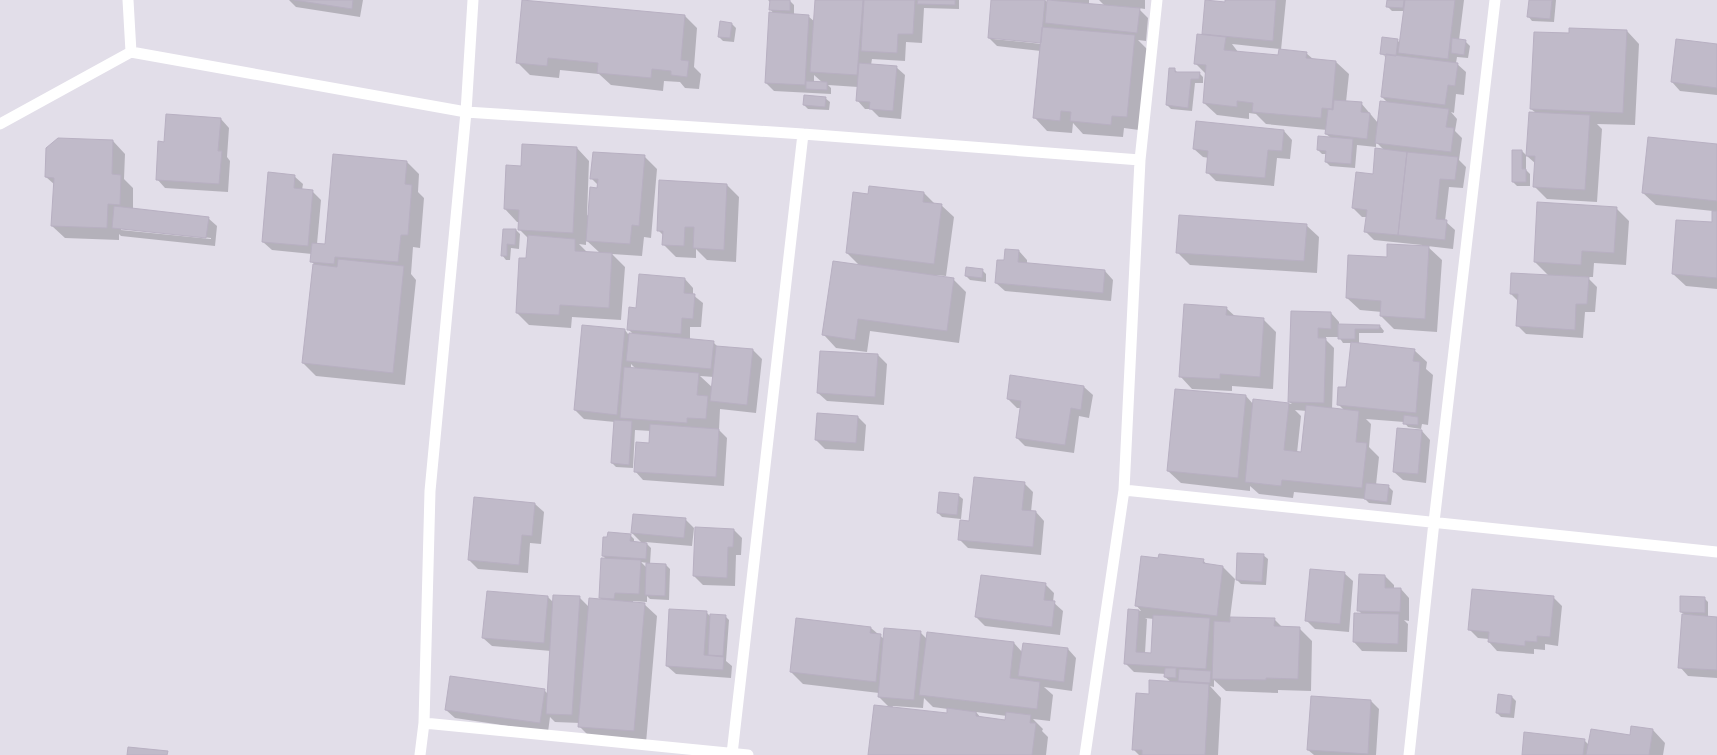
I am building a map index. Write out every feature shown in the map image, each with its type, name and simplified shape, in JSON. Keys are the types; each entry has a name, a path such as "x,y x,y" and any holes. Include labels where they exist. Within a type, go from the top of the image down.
{"street":[{"path":"128,0 132,52"},
{"path":"420,755 424,723 430,491 466,112 472,0"},
{"path":"1085,755 1124,490 1140,160 1157,0"},
{"path":"1409,755 1434,522 1495,0"},
{"path":"0,124 132,52 466,112 803,134 1140,160"},
{"path":"732,754 803,134"},
{"path":"1124,490 1717,552"},
{"path":"424,723 748,755"}],"building":[{"path":"294,0 353,0 352,9"},
{"path":"522,0 685,15 681,60 689,61 687,77 671,75 671,71 652,69 651,78 597,73 598,63 548,58 547,66 516,63"},
{"path":"770,0 790,0 790,11 769,10"},
{"path":"815,0 863,0 857,75 810,72"},
{"path":"864,0 915,0 913,34 898,34 897,53 861,51"},
{"path":"918,0 955,0 955,5 917,4"},
{"path":"991,0 1045,0 1041,43 988,38"},
{"path":"1047,0 1140,8 1137,33 1045,23"},
{"path":"1205,0 1225,2 1225,0 1276,0 1273,41 1202,34"},
{"path":"1387,0 1404,0 1403,8 1386,7"},
{"path":"1405,0 1455,0 1448,59 1398,53"},
{"path":"1529,0 1552,0 1550,19 1527,17"},
{"path":"769,12 809,15 805,85 765,83"},
{"path":"720,21 732,23 730,38 718,37"},
{"path":"1042,27 1135,35 1127,117 1112,116 1111,125 1070,121 1071,112 1061,111 1060,121 1033,118"},
{"path":"1569,28 1627,30 1623,113 1530,109 1534,32 1569,33"},
{"path":"1197,34 1226,37 1224,50 1278,55 1279,49 1307,52 1306,58 1336,61 1332,109 1322,108 1321,118 1252,112 1253,103 1237,101 1237,107 1203,103 1206,65 1194,64"},
{"path":"1382,37 1398,39 1396,56 1380,54"},
{"path":"1452,38 1466,40 1464,55 1451,53"},
{"path":"1676,39 1717,44 1717,88 1671,82"},
{"path":"1386,54 1458,63 1455,86 1448,85 1445,105 1381,97"},
{"path":"859,63 897,66 893,111 869,109 870,102 856,101"},
{"path":"1169,68 1175,68 1175,72 1200,72 1199,79 1191,79 1188,108 1166,105"},
{"path":"806,81 827,82 827,90 806,89"},
{"path":"804,95 826,97 825,107 803,105"},
{"path":"1334,100 1362,102 1361,112 1370,113 1367,139 1325,134 1328,109 1333,110"},
{"path":"1380,101 1449,109 1446,127 1454,128 1451,152 1375,143"},
{"path":"1529,112 1590,115 1585,190 1533,187 1535,156 1526,156"},
{"path":"166,114 221,118 218,151 222,151 219,184 156,180 158,141 164,142"},
{"path":"1196,121 1284,130 1282,151 1268,150 1265,178 1206,173 1208,151 1193,149"},
{"path":"1318,136 1353,139 1351,164 1325,162 1326,151 1317,150"},
{"path":"1648,137 1717,144 1717,201 1642,193"},
{"path":"58,138 113,140 112,174 121,175 120,205 108,204 107,228 51,226 54,178 45,177 46,148"},
{"path":"522,144 577,147 573,233 518,230 519,210 504,209 506,165 521,166"},
{"path":"1375,148 1407,152 1398,235 1364,232 1367,210 1352,208 1356,172 1373,174"},
{"path":"1512,150 1522,150 1522,169 1526,169 1526,182 1512,182"},
{"path":"593,152 645,155 639,226 632,225 630,244 586,241 590,187 597,188 598,179 590,179"},
{"path":"1407,152 1458,157 1455,180 1440,179 1436,219 1447,220 1445,240 1398,235"},
{"path":"333,154 407,161 405,184 412,185 408,235 401,235 398,262 335,257 334,264 310,262 312,243 325,244"},
{"path":"268,172 295,175 294,188 313,190 308,246 262,242"},
{"path":"659,180 727,184 724,250 693,248 694,227 685,227 684,246 662,245 663,231 657,231"},
{"path":"869,186 924,192 923,202 942,204 934,264 846,253 853,192 868,194"},
{"path":"1537,202 1617,207 1614,253 1582,251 1581,265 1534,262"},
{"path":"114,206 209,217 206,238 112,228"},
{"path":"1712,211 1717,211 1717,278 1672,274 1676,220 1712,222"},
{"path":"1179,215 1307,224 1304,261 1176,253"},
{"path":"503,229 516,229 515,245 507,244 507,256 501,256"},
{"path":"528,235 575,239 575,251 612,253 609,308 560,305 559,315 516,313 519,258 526,258"},
{"path":"1387,244 1429,246 1425,319 1380,316 1381,301 1346,298 1348,255 1387,257"},
{"path":"1005,249 1019,250 1018,262 1105,270 1103,293 995,283 997,260 1004,260"},
{"path":"338,259 404,266 393,373 302,363 313,264 337,267"},
{"path":"833,261 954,278 947,331 858,319 855,340 822,335"},
{"path":"966,267 983,269 982,278 965,276"},
{"path":"1511,273 1589,277 1587,304 1576,304 1575,330 1516,326 1518,294 1510,294"},
{"path":"639,274 685,278 684,293 695,294 693,319 682,318 681,334 627,330 629,307 636,308"},
{"path":"1184,304 1227,307 1226,315 1264,318 1260,377 1220,374 1220,379 1179,377"},
{"path":"1291,311 1331,312 1331,329 1318,328 1318,338 1326,338 1324,403 1288,402"},
{"path":"1338,324 1380,325 1379,329 1355,329 1355,339 1338,339"},
{"path":"582,325 625,329 617,415 574,410"},
{"path":"629,333 714,341 711,369 626,361"},
{"path":"1351,342 1415,349 1413,361 1420,362 1416,413 1337,405 1338,387 1346,387"},
{"path":"716,346 753,349 747,405 710,401"},
{"path":"820,351 878,354 875,397 817,393"},
{"path":"624,367 699,373 697,395 708,396 706,419 687,418 687,423 620,418"},
{"path":"1010,375 1084,386 1081,410 1071,408 1065,445 1016,438 1021,401 1007,399"},
{"path":"1175,389 1246,395 1238,478 1167,471"},
{"path":"1253,399 1289,403 1284,450 1301,452 1306,405 1359,411 1356,442 1367,443 1362,488 1282,480 1281,486 1245,482"},
{"path":"817,413 858,416 856,443 815,440"},
{"path":"1404,415 1418,417 1418,425 1403,424"},
{"path":"614,420 632,421 629,465 611,463"},
{"path":"650,424 719,429 716,477 634,472 636,442 649,443"},
{"path":"1397,428 1422,430 1418,474 1393,472"},
{"path":"974,477 1025,482 1022,510 1036,511 1033,547 958,540 960,520 969,521"},
{"path":"1366,483 1389,485 1387,502 1364,499"},
{"path":"939,492 959,494 957,515 937,513"},
{"path":"474,497 535,503 532,536 522,535 519,565 468,560"},
{"path":"633,514 686,518 684,538 631,533"},
{"path":"695,527 734,529 733,547 728,547 727,578 693,576"},
{"path":"608,532 631,534 630,541 647,543 646,559 602,556 603,537 607,537"},
{"path":"1237,553 1264,554 1262,582 1236,580"},
{"path":"1159,554 1204,559 1203,563 1223,566 1217,616 1135,606 1141,556 1158,558"},
{"path":"601,558 641,560 639,594 615,593 614,599 599,598"},
{"path":"646,563 666,564 665,596 645,595"},
{"path":"1310,569 1345,572 1340,624 1305,621"},
{"path":"1359,574 1385,575 1385,588 1401,588 1400,612 1357,611"},
{"path":"981,575 1046,583 1044,600 1055,601 1052,627 975,617"},
{"path":"1472,589 1554,596 1550,637 1537,636 1537,642 1525,641 1525,646 1488,642 1489,632 1468,630"},
{"path":"487,591 548,596 544,643 482,638"},
{"path":"553,595 580,596 572,715 546,714"},
{"path":"1680,596 1705,597 1705,613 1680,612"},
{"path":"589,598 645,603 634,731 578,727"},
{"path":"669,609 707,611 704,655 724,657 723,670 666,666"},
{"path":"1128,609 1139,610 1136,652 1151,653 1153,615 1210,618 1206,669 1124,664"},
{"path":"1354,613 1399,614 1398,644 1353,642"},
{"path":"710,614 726,615 723,656 708,655"},
{"path":"1682,614 1717,617 1717,670 1678,668"},
{"path":"1230,617 1275,618 1274,626 1300,627 1298,679 1212,679 1214,621 1230,622"},
{"path":"796,618 871,627 870,633 881,634 876,682 790,672"},
{"path":"884,628 921,631 914,700 878,697"},
{"path":"927,632 1014,642 1010,678 1040,682 1037,709 919,695"},
{"path":"1023,643 1068,648 1064,682 1018,676"},
{"path":"1165,668 1176,668 1176,678 1164,677"},
{"path":"1179,669 1211,671 1210,683 1178,681"},
{"path":"450,676 545,689 540,723 445,710"},
{"path":"1149,680 1209,684 1205,755 1142,755 1142,750 1132,750 1136,693 1149,694"},
{"path":"1498,694 1512,696 1510,714 1496,713"},
{"path":"1311,696 1371,700 1368,754 1307,750"},
{"path":"874,705 947,713 947,708 976,712 976,716 1005,720 1006,712 1031,715 1030,723 1036,723 1032,755 868,755"},
{"path":"1631,726 1653,729 1649,755 1586,755 1591,729 1630,735"},
{"path":"1524,732 1585,739 1583,755 1522,755"},
{"path":"128,747 168,751 167,755 127,755"}]}
